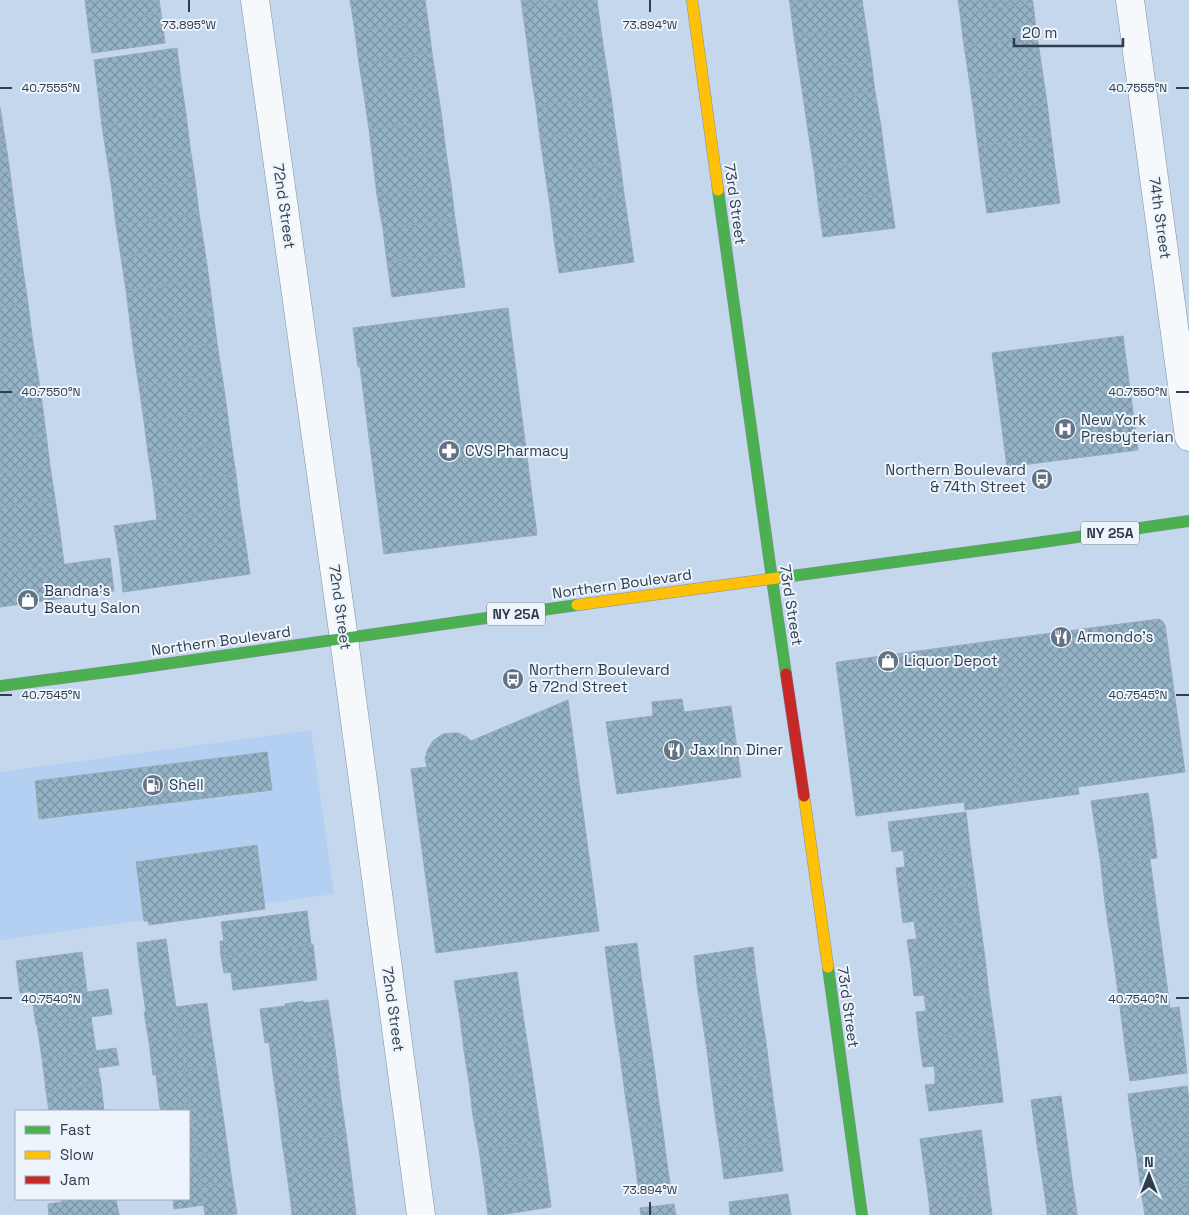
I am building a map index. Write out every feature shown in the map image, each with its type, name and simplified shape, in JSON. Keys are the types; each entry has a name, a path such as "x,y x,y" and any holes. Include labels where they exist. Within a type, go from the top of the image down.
{"street":[{"name":"72nd Street","path":"255,0 344,638 421,1215"},
{"name":"73rd Street","path":"692,0 862,1215"},
{"name":"74th Street","path":"1130,0 1189,437"},
{"name":"Northern Boulevard","path":"0,686 1189,521"}],"shaded area":[{"path":"311,730 334,894 0,940 0,772"}],"building":[{"path":"85,0 159,0 161,13 88,24"},
{"path":"350,0 425,0 428,21 355,32"},
{"path":"521,0 575,0 522,7"},
{"path":"575,0 597,0 601,31 527,42 522,7"},
{"path":"789,0 820,0 790,4"},
{"path":"820,0 862,0 866,26 794,36 790,4"},
{"path":"958,0 1032,0 1033,3 960,13"},
{"path":"1033,3 1037,36 964,46 960,13"},
{"path":"161,13 165,43 92,53 88,24"},
{"path":"428,21 432,53 359,63 355,32"},
{"path":"866,26 871,60 799,70 794,36"},
{"path":"601,31 606,64 531,75 527,42"},
{"path":"1037,36 1042,69 969,78 964,46"},
{"path":"177,48 181,81 98,92 94,60"},
{"path":"432,53 437,86 364,95 359,63"},
{"path":"871,60 875,92 804,103 799,70"},
{"path":"606,64 611,96 536,106 531,75"},
{"path":"1042,69 1047,103 974,114 969,78"},
{"path":"181,81 186,114 102,126 98,92"},
{"path":"437,86 442,119 369,129 364,95"},
{"path":"875,92 881,126 809,137 804,103"},
{"path":"611,96 615,128 540,138 536,106"},
{"path":"1047,103 1051,136 978,146 974,114"},
{"path":"0,107 5,139 0,140"},
{"path":"186,114 190,147 107,158 102,126"},
{"path":"442,119 446,152 373,162 369,129"},
{"path":"881,126 885,159 814,169 809,137"},
{"path":"615,128 620,162 545,172 540,138"},
{"path":"1051,136 1055,168 982,178 978,146"},
{"path":"5,139 10,172 0,173 0,140"},
{"path":"190,147 195,180 112,191 107,158"},
{"path":"446,152 451,185 377,195 373,162"},
{"path":"885,159 890,192 818,202 814,169"},
{"path":"620,162 624,194 550,205 545,172"},
{"path":"1055,168 1060,203 987,213 982,178"},
{"path":"10,172 14,205 0,207 0,173"},
{"path":"195,180 199,213 116,225 112,191"},
{"path":"451,185 455,219 383,229 377,195"},
{"path":"890,192 895,228 823,237 818,202"},
{"path":"624,194 629,228 554,239 550,205"},
{"path":"14,205 19,239 0,241 0,207"},
{"path":"199,213 204,245 121,257 116,225"},
{"path":"455,219 460,252 387,262 383,229"},
{"path":"629,228 634,262 559,273 554,239"},
{"path":"19,239 23,270 0,273 0,241"},
{"path":"204,245 209,279 126,290 121,257"},
{"path":"460,252 465,287 392,297 387,262"},
{"path":"23,270 28,303 0,307 0,273"},
{"path":"209,279 213,311 130,322 126,290"},
{"path":"28,303 32,336 0,341 0,307"},
{"name":"CVS Pharmacy","path":"508,308 537,535 384,554 360,367 358,367 353,328"},
{"path":"213,311 217,343 134,354 130,322"},
{"path":"32,336 37,368 0,374 0,341"},
{"path":"1123,336 1138,450 1007,467 992,353"},
{"path":"217,343 222,375 139,386 134,354"},
{"path":"37,368 42,402 0,408 0,374"},
{"path":"222,375 227,410 144,421 139,386"},
{"path":"42,402 46,434 0,440 0,408"},
{"path":"227,410 231,442 148,453 144,421"},
{"path":"46,434 50,466 0,473 0,440"},
{"path":"231,442 236,474 153,486 148,453"},
{"path":"50,466 55,499 0,507 0,473"},
{"path":"236,474 240,508 157,520 153,486"},
{"path":"55,499 60,532 0,541 0,507"},
{"path":"240,508 245,540 119,557 114,526"},
{"path":"60,532 64,564 0,573 0,541"},
{"path":"245,540 250,574 123,592 119,557"},
{"path":"110,558 114,591 0,607 0,573"},
{"path":"1159,619 1165,625 1185,772 1078,787 1079,794 1020,802 999,640"},
{"path":"999,640 1020,802 965,810 964,802 856,816 836,663"},
{"name":"Jax Inn Diner","path":"682,699 684,712 731,706 741,777 617,794 606,722 653,716 652,702"},
{"path":"568,700 599,931 436,953 411,769 427,767 425,758 428,749 433,741 443,734 458,733 471,741"},
{"name":"Shell","path":"267,752 272,790 39,819 35,781"},
{"path":"1148,793 1153,825 1096,833 1091,801"},
{"path":"966,812 970,847 904,856 903,850 892,852 888,822"},
{"path":"1153,825 1157,858 1101,865 1096,833"},
{"path":"257,845 265,909 149,925 148,921 144,921 136,862"},
{"path":"970,847 975,884 899,893 896,868 905,867 904,856"},
{"path":"1150,859 1154,889 1104,895 1101,865"},
{"path":"975,884 980,921 915,929 914,921 903,923 899,893"},
{"path":"1154,889 1158,918 1108,924 1104,895"},
{"path":"307,911 311,944 221,956 220,941 224,941 221,922"},
{"path":"1158,918 1162,948 1113,955 1108,924"},
{"path":"980,921 985,958 911,967 907,940 917,939 915,929"},
{"path":"166,939 171,974 141,978 137,943"},
{"path":"637,943 641,975 609,979 605,947"},
{"path":"313,944 317,980 233,990 231,972 224,973 221,956"},
{"path":"753,947 756,975 697,984 694,956"},
{"path":"1162,948 1166,978 1117,985 1113,955"},
{"path":"82,952 86,983 20,993 16,961"},
{"path":"985,958 989,994 925,1003 924,995 914,996 911,967"},
{"path":"517,972 522,1009 460,1018 454,981"},
{"path":"171,974 176,1007 146,1012 141,978"},
{"path":"641,975 648,1024 616,1029 609,979"},
{"path":"756,975 761,1010 702,1018 697,984"},
{"path":"1166,978 1170,1008 1121,1015 1117,985"},
{"path":"86,983 87,992 108,989 112,1014 36,1025 31,991"},
{"path":"989,994 994,1029 919,1039 916,1012 926,1011 925,1003"},
{"path":"328,1000 333,1034 265,1043 260,1009 285,1006 285,1004 303,1001 303,1003"},
{"path":"207,1003 211,1033 180,1037 176,1007"},
{"path":"176,1007 180,1037 149,1042 144,1012"},
{"path":"1179,1007 1183,1038 1125,1046 1121,1015"},
{"path":"522,1009 527,1041 464,1051 460,1018"},
{"path":"761,1010 766,1042 707,1050 702,1018"},
{"path":"91,1017 96,1051 42,1058 37,1025"},
{"path":"648,1024 653,1058 621,1063 616,1029"},
{"path":"994,1029 999,1066 935,1074 934,1066 923,1067 919,1039"},
{"path":"211,1033 216,1066 185,1071 180,1037"},
{"path":"333,1034 337,1065 273,1074 269,1042"},
{"path":"180,1037 185,1071 153,1075 149,1042"},
{"path":"1183,1038 1187,1073 1130,1081 1125,1046"},
{"path":"527,1041 532,1072 469,1082 464,1051"},
{"path":"766,1042 770,1074 711,1083 707,1050"},
{"path":"116,1048 119,1065 98,1068 101,1083 46,1091 42,1058"},
{"path":"653,1058 657,1089 625,1094 621,1063"},
{"path":"337,1065 341,1099 278,1108 273,1074"},
{"path":"216,1066 223,1116 192,1120 185,1071"},
{"path":"999,1066 1003,1102 929,1111 925,1085 935,1084 935,1074"},
{"path":"185,1071 190,1104 160,1108 156,1075"},
{"path":"532,1072 537,1106 473,1116 469,1082"},
{"path":"770,1074 774,1106 715,1115 711,1083"},
{"path":"101,1083 104,1110 49,1110 46,1091"},
{"path":"1187,1086 1189,1119 1132,1126 1128,1094"},
{"path":"657,1089 662,1124 630,1128 625,1094"},
{"path":"1061,1096 1068,1148 1038,1151 1031,1100"},
{"path":"341,1099 346,1134 282,1142 278,1108"},
{"path":"190,1104 194,1136 190,1137 190,1110 161,1110 160,1108"},
{"path":"537,1106 542,1140 479,1149 473,1116"},
{"path":"774,1106 779,1140 720,1148 715,1115"},
{"path":"223,1116 228,1151 197,1156 192,1120"},
{"path":"1189,1119 1189,1151 1137,1158 1132,1126"},
{"path":"662,1124 666,1156 635,1161 630,1128"},
{"path":"981,1130 985,1159 924,1167 920,1139"},
{"path":"346,1134 350,1165 287,1174 282,1142"},
{"path":"194,1136 199,1170 190,1171 190,1137"},
{"path":"542,1140 547,1176 484,1185 479,1149"},
{"path":"779,1140 783,1171 724,1179 720,1148"},
{"path":"1068,1148 1072,1180 1043,1184 1038,1151"},
{"path":"228,1151 232,1182 201,1186 197,1156"},
{"path":"1189,1151 1189,1184 1141,1191 1137,1158"},
{"path":"666,1156 671,1190 639,1195 635,1161"},
{"path":"985,1159 989,1193 929,1201 924,1167"},
{"path":"350,1165 354,1197 291,1205 287,1174"},
{"path":"199,1170 204,1205 174,1209 173,1200 190,1200 190,1171"},
{"path":"547,1176 551,1207 500,1215 488,1215 484,1185"},
{"path":"1072,1180 1076,1206 1047,1210 1043,1184"},
{"path":"232,1182 237,1214 205,1215 201,1186"},
{"path":"1189,1184 1189,1215 1145,1215 1141,1191"},
{"path":"989,1193 992,1215 930,1215 929,1201"},
{"path":"788,1194 791,1215 730,1215 729,1202"},
{"path":"354,1197 356,1215 292,1215 291,1205"},
{"path":"62,1200 116,1200 119,1215 49,1215 48,1204 62,1202"},
{"path":"674,1204 676,1215 641,1215 640,1208"},
{"path":"1076,1206 1077,1215 1047,1215 1047,1210"}],"traffic: fast":[{"path":"718,190 786,674"},
{"path":"777,578 1189,521"},
{"path":"0,686 577,605"},
{"path":"828,967 862,1215"}],"traffic: slow":[{"path":"692,0 718,190"},
{"path":"577,605 777,578"},
{"path":"804,796 828,967"}],"traffic: jam":[{"path":"786,674 804,796"}],"place":[{"name":"New York Presbyterian","path":"1065,429"},
{"name":"CVS Pharmacy","path":"449,451"},
{"name":"Northern Boulevard & 74th Street","path":"1042,479"},
{"name":"Bandna's Beauty Salon","path":"28,600"},
{"name":"Armondo's","path":"1061,637"},
{"name":"Liquor Depot","path":"888,661"},
{"name":"Northern Boulevard & 72nd Street","path":"513,679"},
{"name":"Jax Inn Diner","path":"674,750"},
{"name":"Shell","path":"153,785"}]}
